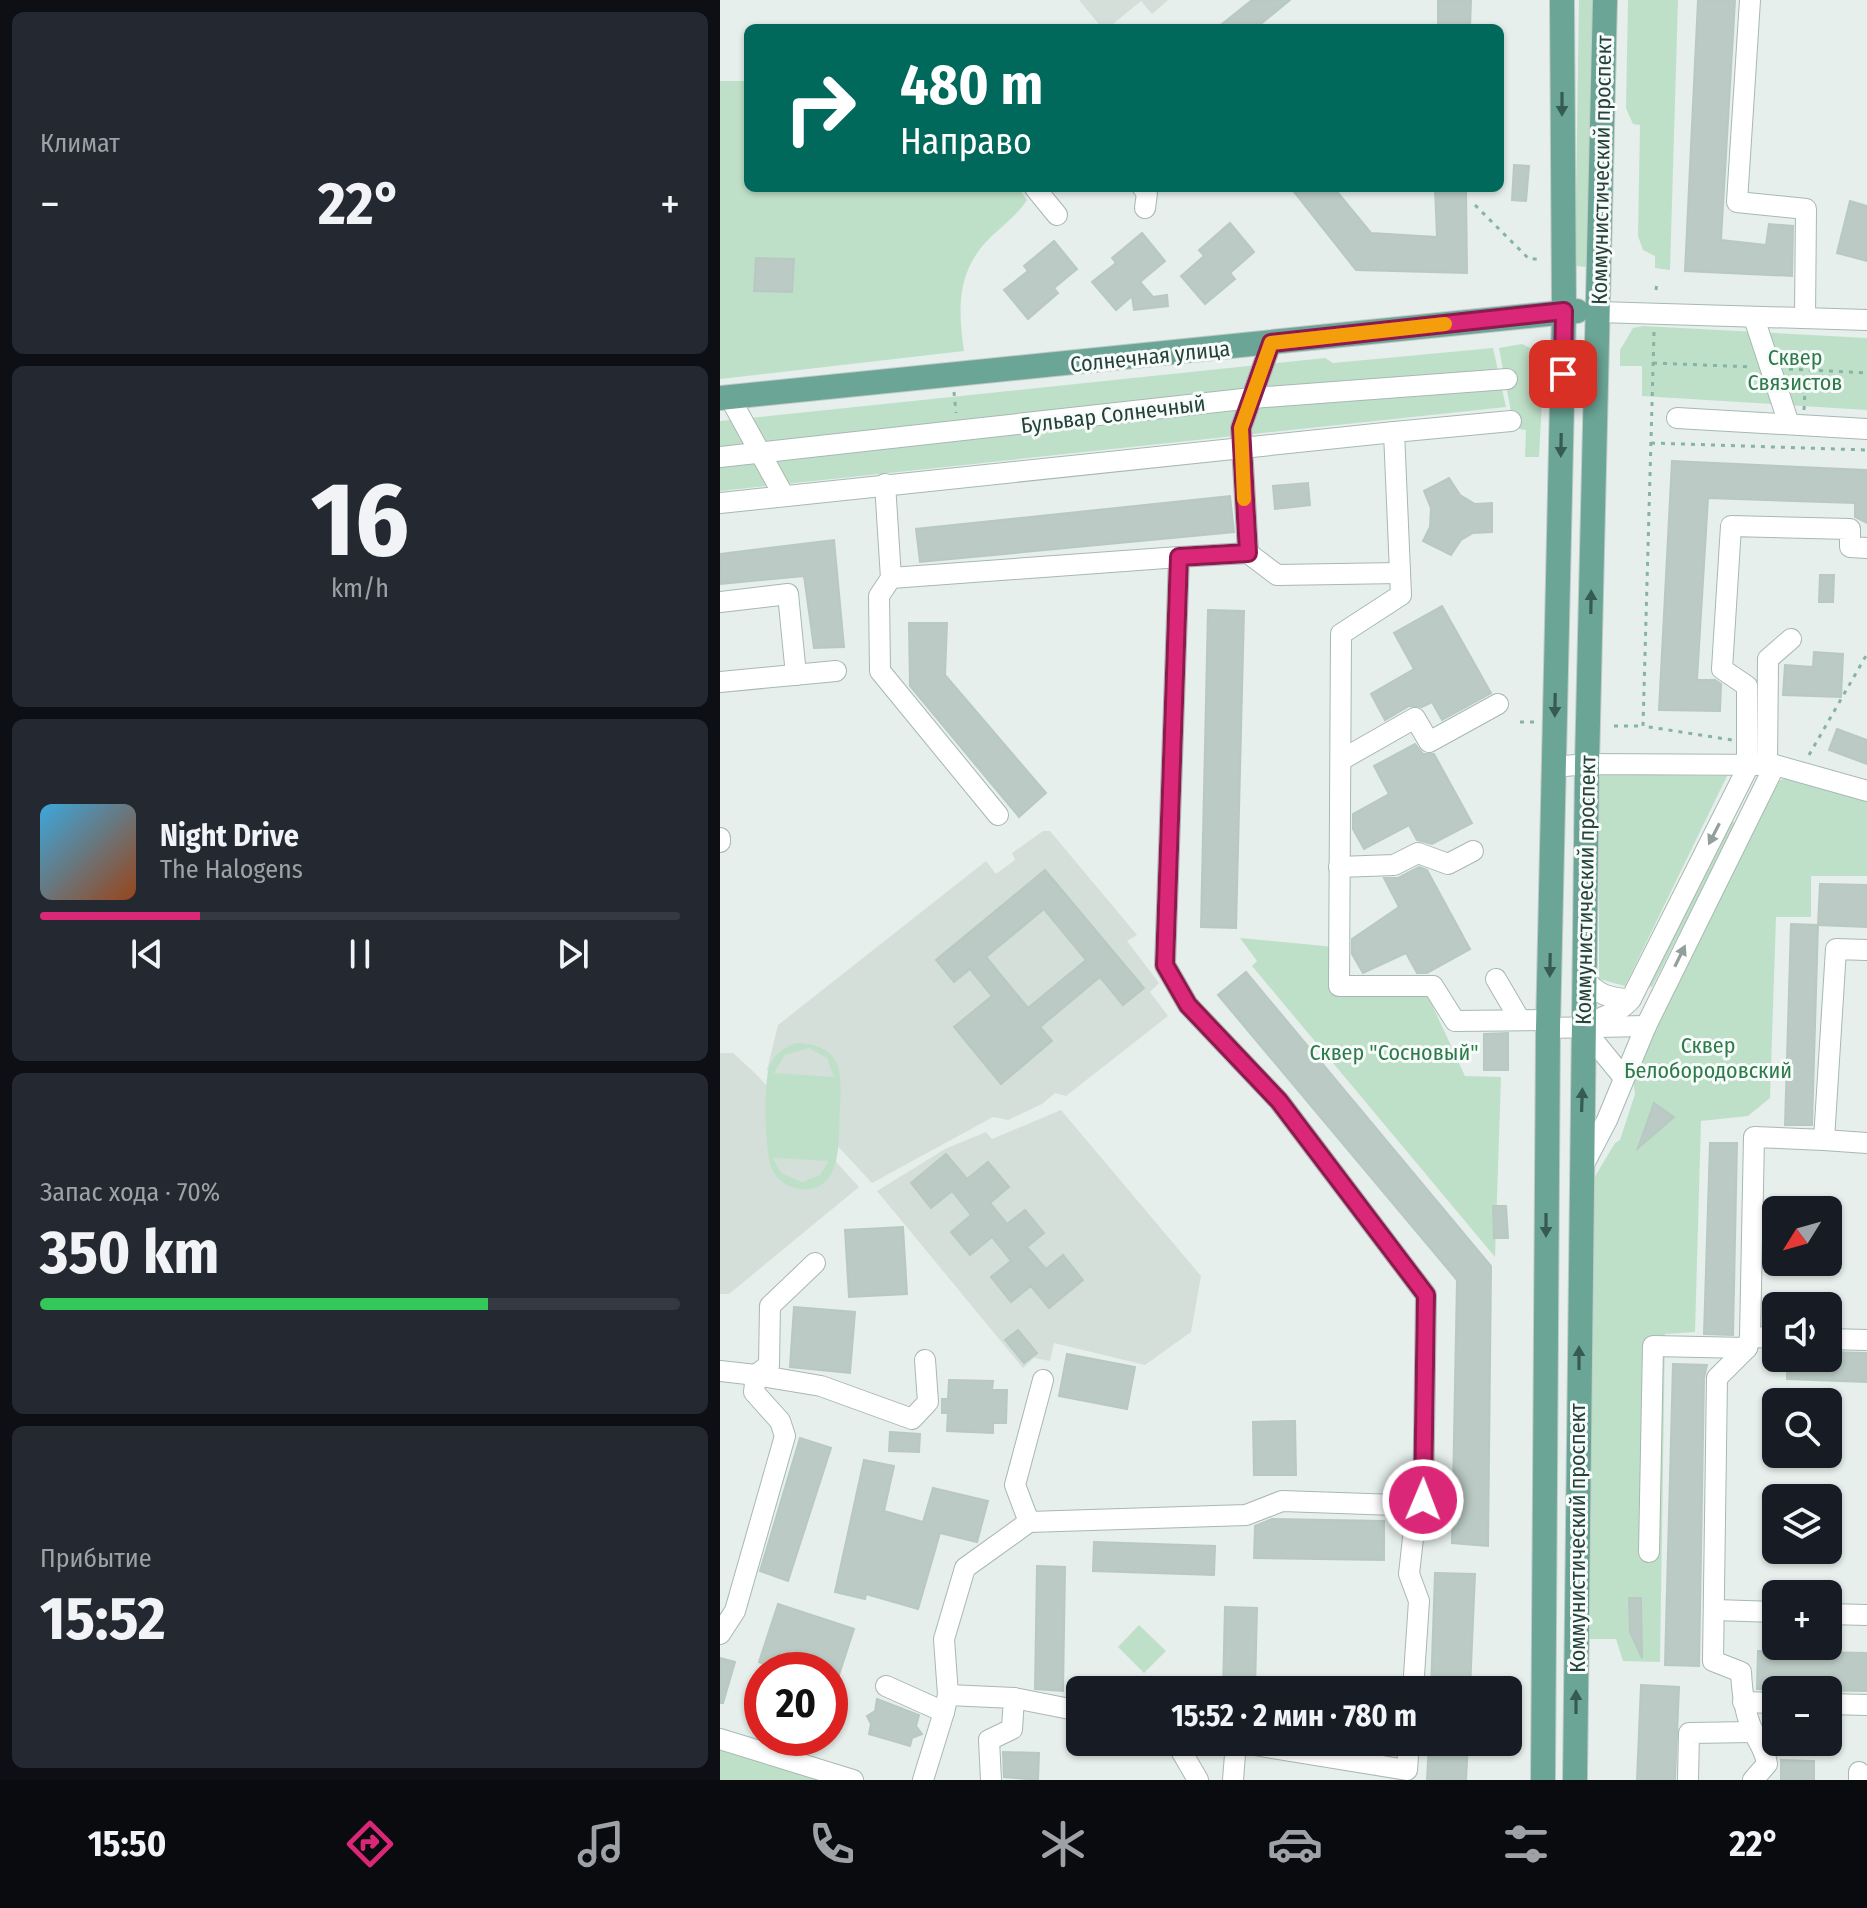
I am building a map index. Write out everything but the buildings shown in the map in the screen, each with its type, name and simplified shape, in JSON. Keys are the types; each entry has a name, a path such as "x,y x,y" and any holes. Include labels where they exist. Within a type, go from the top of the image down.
{"main road":[{"name":"Коммунистический проспект","path":"1543,1780 1548,1024 1564,311 1562,0"},
{"name":"Коммунистический проспект","path":"1575,1780 1580,1171 1605,0"},
{"name":"Солнечная улица","path":"725,398 1564,311 1598,312"}],"street":[{"path":"1750,0 1737,202 1806,209 1805,318"},
{"path":"1038,192 1057,215"},
{"name":"Солнечная улица","path":"1598,312 1867,320"},
{"path":"1754,318 1789,424"},
{"path":"1248,553 1241,428 1271,343"},
{"name":"Бульвар Солнечный","path":"720,457 1252,398 1507,379"},
{"path":"725,398 784,496"},
{"path":"1677,418 1867,429"},
{"path":"720,503 1511,421"},
{"path":"1394,432 1401,595 1341,634 1339,986 1433,986 1455,1021 1520,1020 1584,1029 1646,1026"},
{"path":"885,484 891,578 879,596 880,671 998,815"},
{"path":"1584,1029 1596,1017 1625,1006 1631,999 1760,765 1747,686 1722,669 1731,526 1850,529 1850,547 1867,548"},
{"path":"891,578 1248,553 1277,575 1400,573"},
{"path":"1179,557 1165,965 1188,1005 1279,1101 1426,1295 1423,1511 1414,1529 1409,1574 1419,1601 1414,1676"},
{"path":"720,602 788,594 796,675"},
{"path":"1580,1171 1624,1078 1760,765 1768,659 1791,639"},
{"path":"720,682 836,671"},
{"path":"1341,760 1415,718 1429,742 1498,704"},
{"path":"1554,767 1587,764 1760,765 1867,791"},
{"path":"1339,867 1394,865 1418,853 1448,864 1473,851"},
{"path":"1824,1140 1836,949 1867,950"},
{"path":"1584,978 1594,991 1617,999 1631,999"},
{"path":"1496,979 1520,1020"},
{"path":"1584,1029 1624,1078"},
{"path":"1753,1780 1767,1764 1765,1747 1753,1732 1743,1702 1741,1672 1713,1661 1717,1378 1748,1342 1754,1137 1867,1143"},
{"path":"720,1634 735,1611 785,1436 780,1421 754,1392 756,1375 769,1365 770,1306 815,1263"},
{"path":"1842,1339 1867,1340"},
{"path":"1649,1552 1653,1346 1762,1340"},
{"path":"720,1371 821,1386 912,1419 928,1402 925,1360"},
{"path":"1029,1522 1007,1480 1043,1380"},
{"path":"923,1780 946,1703 944,1639 965,1568 1029,1522 1246,1515 1282,1501 1396,1505 1423,1500"},
{"path":"1715,1610 1762,1612"},
{"path":"1842,1614 1867,1615"},
{"path":"886,1686 946,1703 1014,1698 1066,1708"},
{"path":"991,1780 989,1740 1012,1729 1014,1698"},
{"path":"1743,1702 1762,1703"},
{"path":"1842,1704 1867,1705"},
{"path":"1688,1780 1689,1733 1753,1732"},
{"path":"720,1739 853,1780"},
{"path":"1184,1756 1198,1780"},
{"path":"1233,1780 1235,1756"},
{"path":"1322,1756 1407,1770 1408,1756"}],"path":[{"path":"1475,205 1529,259 1541,259"},
{"path":"1656,290 1657,282"},
{"path":"1643,726 1654,324"},
{"path":"1650,443 1867,450"},
{"path":"1809,755 1867,654"},
{"path":"1520,722 1545,722"},
{"path":"1614,726 1643,726 1727,739"}],"shaded area":[{"path":"1079,0 1168,0 1152,14 1141,1 1113,24 1099,24"},
{"path":"1043,831 1050,831 1137,935 1127,941 1159,983 1150,992 1168,1016 1066,1096 1055,1093 1042,1104 1008,1120 993,1117 872,1183 767,1070 778,1025 986,861 996,874 1015,860 1012,853"},
{"path":"720,1053 733,1053 757,1075 859,1187 729,1294 720,1294"},
{"path":"1061,1110 1201,1276 1191,1332 1145,1365 1054,1343 1050,1361 1034,1358 1023,1368 877,1191 945,1149 986,1132 992,1139"}],"green space":[{"path":"1579,0 1593,0 1588,267 1575,266"},
{"path":"1628,0 1678,0 1670,270 1655,268 1655,256 1643,250 1638,236 1640,125 1633,124 1626,108"},
{"path":"720,81 744,81 744,192 1021,192 1027,200 972,261 961,298 964,351 720,379"},
{"name":"Сквер Связистов","path":"1643,326 1867,338 1867,410 1642,396 1642,366 1620,366 1620,350 1633,328"},
{"path":"1522,344 1536,351 1544,362 1539,457 1525,457 1526,430 1514,428 1499,348"},
{"path":"1493,348 1506,407 720,491 720,421 1325,358 1333,363"},
{"name":"Сквер Белобородовский","path":"1599,774 1727,776 1625,986 1599,979"},
{"name":"Сквер Белобородовский","path":"1791,775 1867,797 1867,876 1811,876 1811,917 1776,917 1770,1098 1748,1116 1701,1121 1695,1332 1665,1334 1660,1662 1623,1661 1616,1639 1588,1639 1591,1183 1615,1143 1620,1140 1635,1094 1632,1070 1773,784"},
{"path":"1730,821 1736,823 1652,987 1647,986"},
{"name":"Сквер \"Сосновый\"","path":"1240,938 1334,947 1335,991 1427,994 1465,1076 1501,1077 1495,1257 1252,966 1257,961"},
{"path":"793,1044 812,1045 831,1054 841,1082 836,1160 825,1182 815,1188 796,1188 777,1177 768,1149 768,1073 775,1057","holes":["809,1048 827,1058 834,1077 774,1073 785,1055","773,1158 827,1161 828,1162 820,1175 802,1182 781,1173"]},
{"path":"1139,1625 1166,1651 1144,1673 1118,1647"},
{"path":"720,1746 744,1753 744,1756 831,1780 720,1780"}],"slow traffic":[{"path":"1244,499 1241,428 1271,343 1445,324"}],"route":[{"path":"1423,1500 1426,1295 1279,1101 1188,1005 1165,965 1179,557 1248,553 1241,428 1271,343 1564,311 1563,374"}]}
